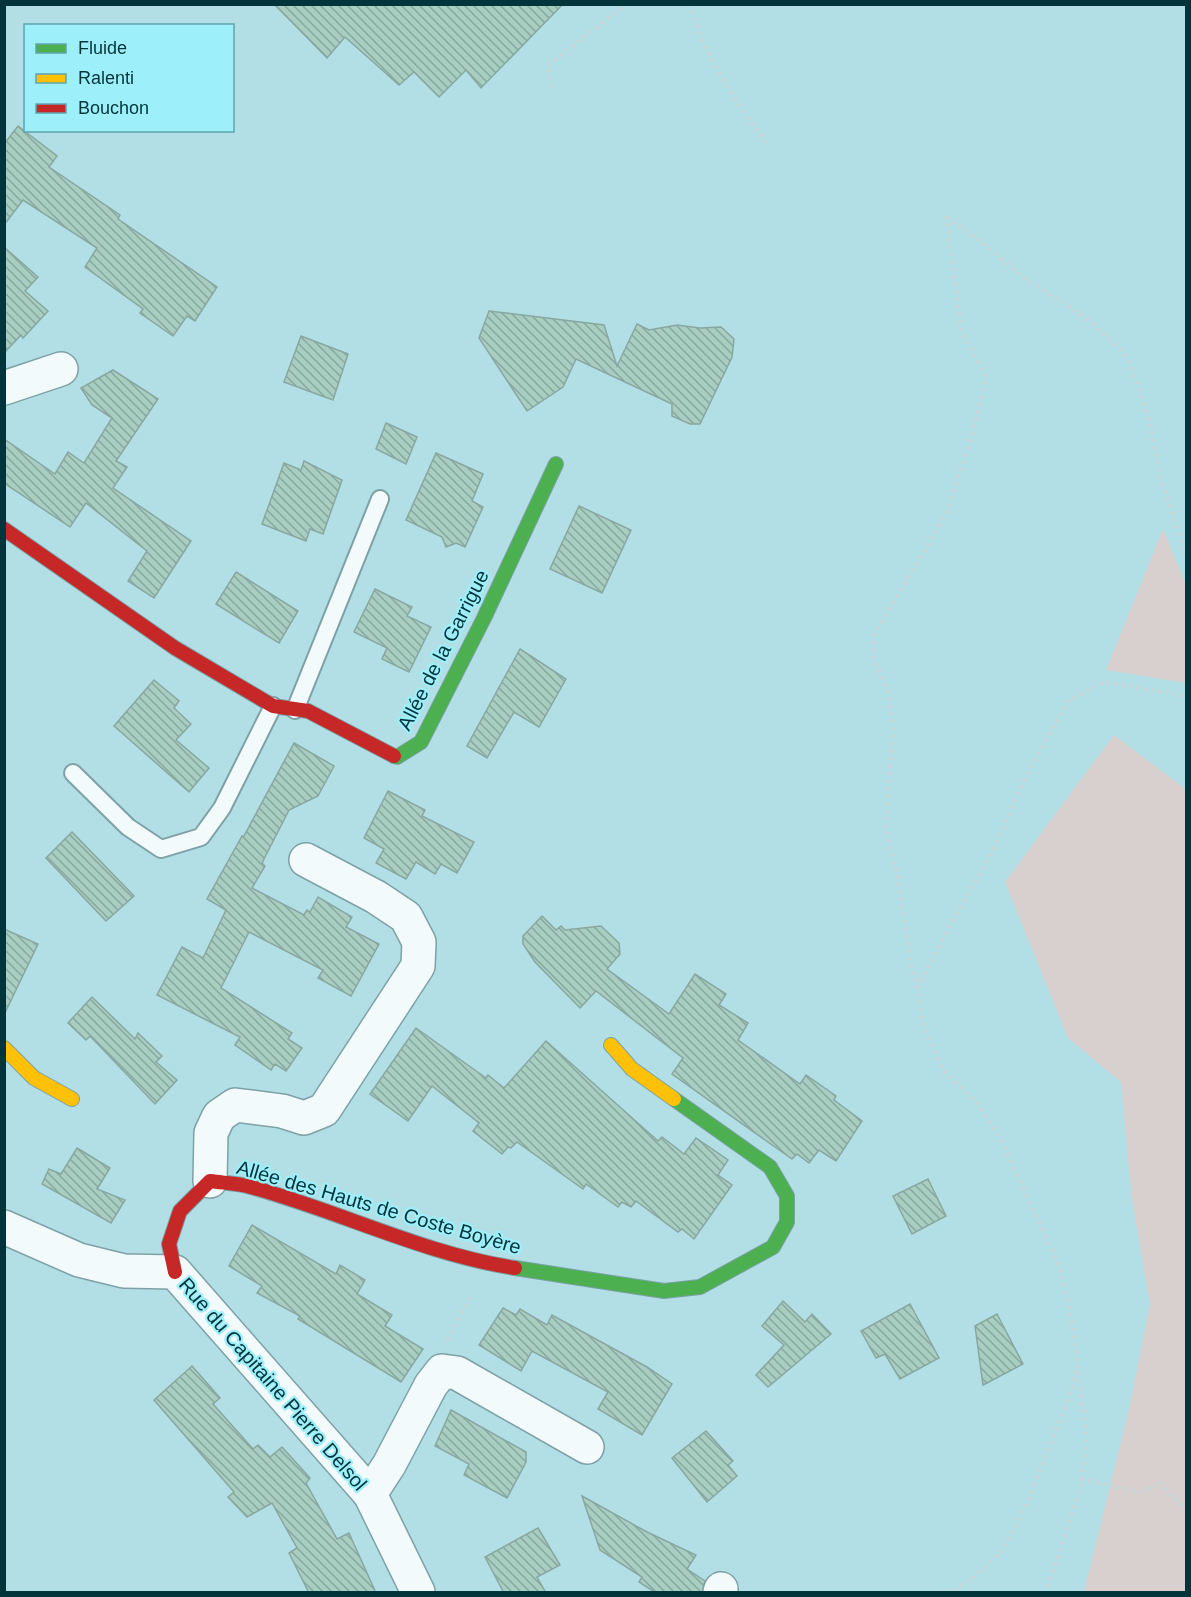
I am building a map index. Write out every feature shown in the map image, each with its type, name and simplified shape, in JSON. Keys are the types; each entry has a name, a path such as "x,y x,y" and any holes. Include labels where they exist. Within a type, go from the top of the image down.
{"street":[{"path":"4,388 61,369"},
{"name":"Allée de la Garrigue","path":"4,529 175,648 273,706 308,711 397,757 421,742 484,618 556,464"},
{"path":"210,1181 211,1133 219,1116 235,1105 282,1111 304,1118 324,1110 418,966 419,942 406,917 376,897 306,860"},
{"name":"Allée des Hauts de Coste Boyère","path":"175,1272 169,1244 180,1211 210,1181 249,1186 488,1264 664,1291 700,1287 773,1247 787,1222 787,1196 770,1167 632,1069 611,1045"},
{"path":"4,1048 34,1078 72,1099"},
{"name":"Rue du Capitaine Pierre Delsol","path":"4,1227 79,1260 124,1271 175,1272 370,1494 418,1593"},
{"path":"370,1494 389,1465 431,1385 442,1371 457,1373 587,1447"}],"lane":[{"path":"296,710 380,499"},
{"path":"73,773 128,827 161,849 201,837 222,808 273,706"}],"path":[{"path":"552,87 549,65 627,4"},
{"path":"688,4 703,42 728,88 743,114 768,144"},
{"path":"1046,1593 1079,1492 1087,1444 1073,1326 1059,1265 1000,1138 975,1101 943,1071 922,1020 896,867 886,831 893,729 888,691 873,658 875,634 947,512 973,432 986,376 962,333 946,216 983,243 1024,278 1085,317 1125,354 1139,386 1152,431 1160,477 1186,554"},
{"path":"918,988 992,852 1028,773 1068,701 1104,681 1186,696"},
{"path":"442,1371 439,1356 488,1264"},
{"path":"939,1593 955,1590 973,1578 1003,1550 1027,1503 1053,1438 1072,1389 1077,1364"},
{"path":"1081,1479 1140,1492 1162,1483 1186,1508"}],"shaded area":[{"path":"1163,529 1186,585 1186,683 1106,670"},
{"path":"1114,735 1186,789 1186,1592 1084,1592 1130,1405 1150,1304 1132,1200 1121,1082 1068,1038 1005,882"}],"building":[{"path":"274,4 563,4 481,88 466,70 439,97 414,72 399,85 345,37 327,58"},
{"path":"18,126 57,156 49,167 120,215 118,219 217,287 195,321 187,316 173,336 140,313 143,309 85,267 97,248 23,200 4,225 4,144"},
{"path":"4,247 38,277 25,291 48,311 23,338 21,335 4,353"},
{"path":"489,311 604,325 617,366 637,324 649,330 677,325 700,328 721,327 734,339 732,357 700,424 690,424 672,416 672,404 576,359 563,387 527,411 479,338"},
{"path":"301,336 348,354 333,400 284,382"},
{"path":"113,370 158,399 116,461 127,467 113,488 191,541 154,598 128,581 147,551 86,503 70,527 4,483 4,439 55,474 68,452 84,463 112,418 92,405 81,388"},
{"path":"386,423 417,437 406,464 376,449"},
{"path":"436,453 483,474 472,501 483,507 465,547 456,543 446,547 442,537 406,520"},
{"path":"304,461 342,480 323,534 310,529 306,541 262,524 284,463 301,470"},
{"path":"579,506 631,530 602,593 550,569"},
{"path":"236,572 298,611 279,643 216,604"},
{"path":"375,589 412,607 407,616 431,627 409,672 382,659 387,648 354,632"},
{"path":"520,649 566,679 539,727 514,712 487,758 467,746"},
{"path":"154,680 179,701 174,708 191,724 176,740 209,768 189,792 114,726"},
{"path":"294,743 334,766 318,796 289,810 262,863 265,866 252,888 304,915 307,910 310,912 318,897 352,917 346,927 379,944 351,996 318,978 323,970 249,932 221,988 292,1033 288,1039 302,1048 286,1071 275,1064 271,1070 235,1045 240,1037 157,995 182,947 203,958 226,910 207,899"},
{"path":"388,791 425,810 422,816 474,842 457,873 441,864 435,874 416,862 406,879 376,863 384,849 364,838"},
{"path":"72,832 134,896 106,921 46,858"},
{"path":"542,916 556,930 561,926 565,930 601,926 619,943 620,954 607,969 669,1014 695,974 726,994 719,1005 748,1023 738,1040 800,1084 806,1075 836,1096 834,1100 862,1121 836,1161 819,1150 809,1163 797,1154 792,1159 782,1152 672,1074 683,1058 596,991 580,1008 535,962 523,944 523,936"},
{"path":"4,929 38,944 4,1015"},
{"path":"92,997 135,1039 138,1033 162,1056 156,1062 177,1080 155,1104 90,1036 86,1040 68,1023"},
{"path":"416,1028 486,1078 488,1075 504,1088 546,1041 658,1141 662,1137 684,1154 696,1138 728,1160 718,1175 732,1185 694,1239 682,1229 678,1232 636,1201 631,1207 622,1202 618,1207 586,1184 583,1189 517,1142 502,1154 473,1131 479,1123 432,1086 408,1121 370,1094"},
{"path":"77,1148 110,1168 97,1189 125,1200 111,1223 42,1184 49,1169 61,1174"},
{"path":"928,1179 946,1216 912,1234 893,1196"},
{"path":"252,1225 336,1274 340,1265 365,1280 357,1294 392,1315 385,1326 423,1349 401,1382 298,1319 300,1316 257,1293 262,1286 229,1266"},
{"path":"783,1301 805,1322 812,1314 831,1334 768,1387 756,1375 784,1345 762,1326"},
{"path":"910,1304 939,1358 900,1379 885,1354 876,1358 861,1331"},
{"path":"503,1308 516,1315 520,1309 547,1325 552,1315 647,1367 672,1384 642,1435 598,1409 608,1392 532,1351 521,1371 479,1345"},
{"path":"997,1314 1023,1364 983,1385 975,1326"},
{"path":"192,1366 220,1398 213,1404 253,1449 258,1445 270,1457 282,1447 310,1478 306,1483 337,1539 349,1533 376,1593 309,1593 289,1553 297,1548 272,1503 247,1517 228,1497 234,1492 154,1400"},
{"path":"451,1410 526,1452 526,1462 507,1498 464,1475 469,1464 435,1446"},
{"path":"706,1431 733,1461 728,1465 737,1476 707,1502 672,1458"},
{"path":"582,1496 647,1532 696,1555 687,1569 705,1581 702,1593 656,1593 639,1582 642,1577 600,1550"},
{"path":"538,1528 560,1565 537,1577 546,1593 504,1593 485,1557"}],"traffic: fast":[{"path":"394,756 397,757 421,742 484,618 556,464"},
{"path":"515,1268 664,1291 700,1287 773,1247 787,1222 787,1196 770,1167 674,1099"}],"traffic: slow":[{"path":"611,1045 632,1069 674,1099"},
{"path":"4,1048 34,1078 72,1099"}],"traffic: jam":[{"path":"4,529 175,648 273,706 308,711 394,756"},
{"path":"175,1272 169,1244 180,1211 210,1181 251,1187 415,1243 515,1268"}]}
